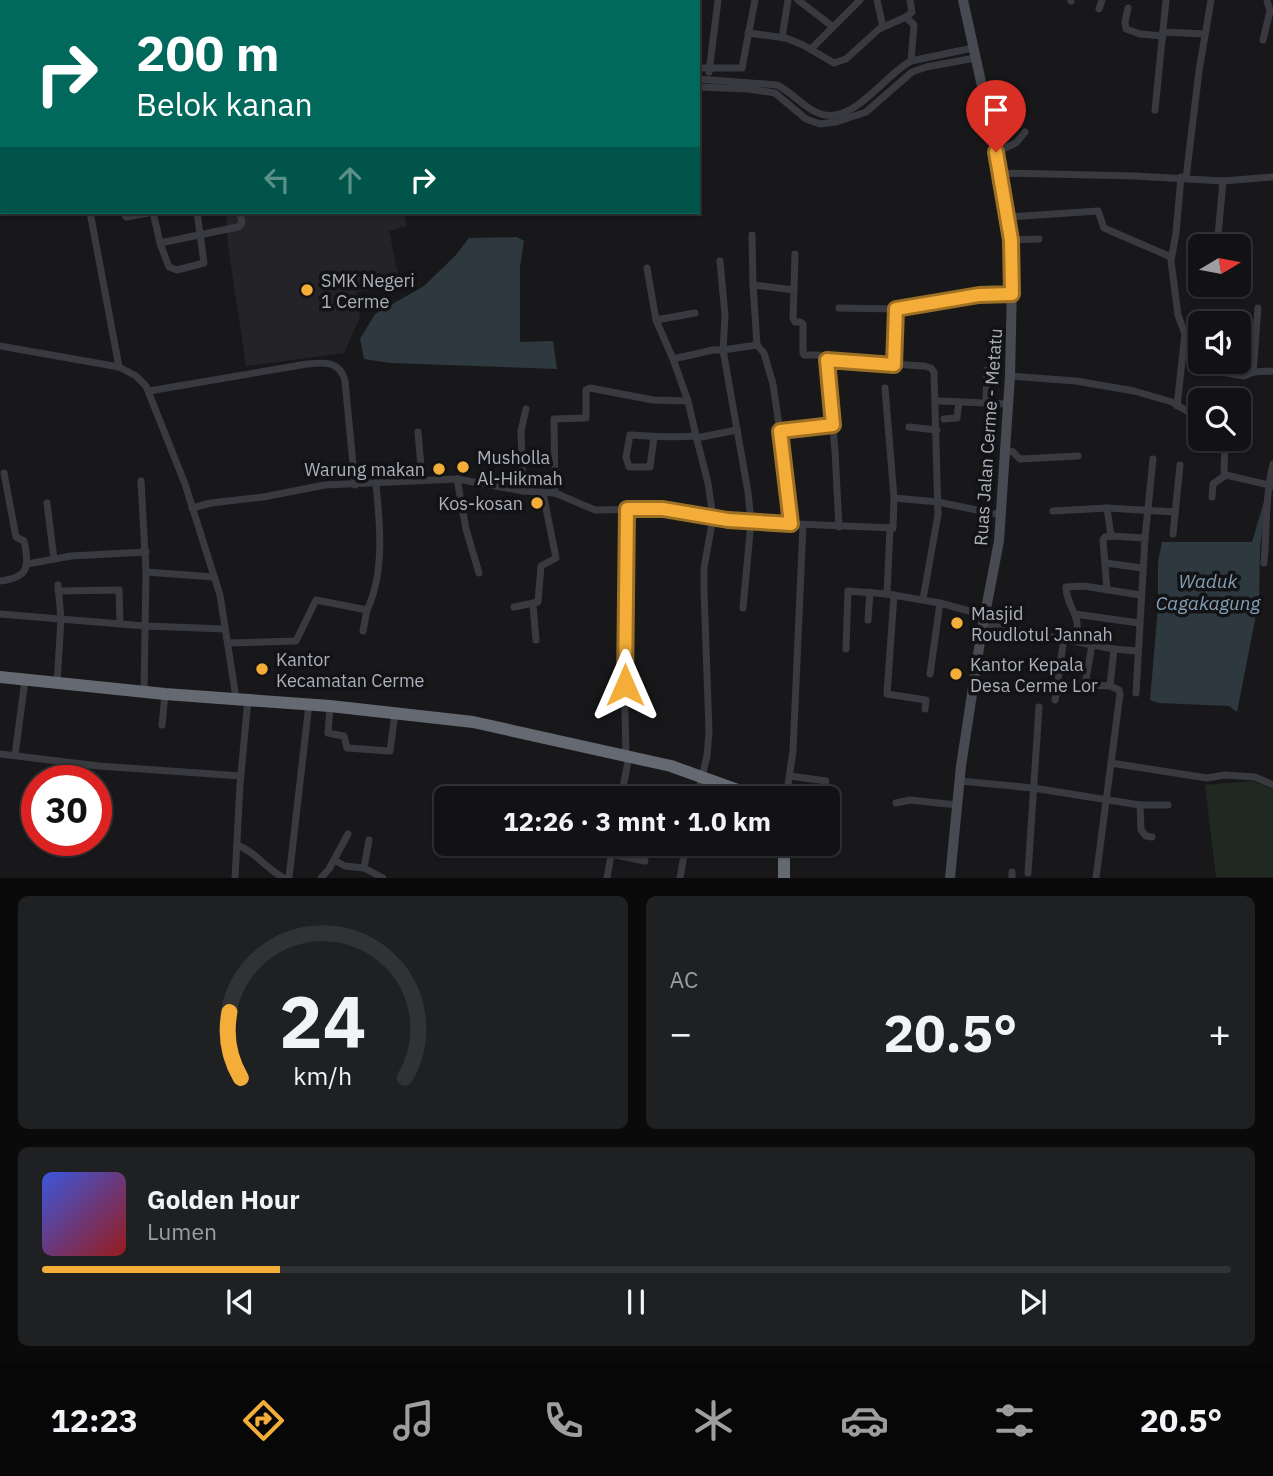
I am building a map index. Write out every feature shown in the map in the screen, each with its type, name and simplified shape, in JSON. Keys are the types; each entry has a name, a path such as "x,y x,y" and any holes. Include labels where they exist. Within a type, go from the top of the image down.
{"highway":[{"path":"0,677 165,694 309,704 473,722 628,755 728,786"},
{"path":"783,877 784,856"}],"main road":[{"name":"Ruas Jalan Cerme - Metatu","path":"950,877 960,781 984,619 999,541 1010,376 1012,294 1011,240 1001,173 963,0"}],"street":[{"path":"718,0 710,69 704,85 757,82 777,85 787,89 822,119 853,117 880,102 912,72 974,53"},
{"path":"700,68 742,68 755,0"},
{"path":"782,38 788,0"},
{"path":"798,0 832,26"},
{"path":"811,49 860,0"},
{"path":"877,0 883,27"},
{"path":"748,33 782,38 811,49 831,62 839,62 883,27 912,12 911,0"},
{"path":"1155,110 1166,0"},
{"path":"1177,406 1185,334 1178,315 1171,257 1177,233 1211,0"},
{"path":"1264,40 1270,11 1267,0"},
{"path":"1128,8 1126,29 1140,34 1205,34"},
{"path":"906,17 914,25 911,61"},
{"path":"822,119 852,109 911,61 974,53"},
{"path":"884,84 890,92"},
{"path":"873,94 880,102"},
{"path":"996,152 1016,143 1025,132"},
{"path":"1001,173 1223,181 1273,177"},
{"path":"1218,234 1223,181"},
{"path":"1008,217 1098,211 1101,213 1103,228 1171,257"},
{"path":"90,214 119,367"},
{"path":"124,214 126,217 144,214"},
{"path":"153,214 160,243 172,270 202,264 204,260 197,214"},
{"path":"160,243 238,227 242,223 240,214"},
{"path":"752,235 757,345 767,361 780,431 791,524"},
{"path":"1011,240 1039,239"},
{"path":"795,254 793,318 794,322 803,324 804,355 819,355 827,360 925,366 934,372 938,515 923,599"},
{"path":"720,261 724,316 723,350 746,475 751,522 743,608"},
{"path":"647,268 656,320 688,401 708,483 713,518 704,568 709,722 706,756 699,786"},
{"path":"753,285 794,290"},
{"path":"839,308 896,309 979,295 1012,294"},
{"path":"1258,308 1253,372 1273,371"},
{"path":"894,365 896,309"},
{"path":"656,320 695,313"},
{"path":"673,359 713,350 757,345"},
{"path":"0,346 119,367 141,379 149,391 192,508 220,595 225,629 242,699 235,877"},
{"path":"827,360 839,527"},
{"path":"149,391 307,364 331,363 340,369 345,381 355,485"},
{"path":"986,403 987,370"},
{"path":"1010,376 1091,383 1141,393 1163,398 1188,412"},
{"path":"555,494 554,419 586,418 586,390 590,388 659,401 688,401"},
{"path":"192,508 325,485 457,479 555,494 595,510 673,510 751,522 893,528 894,498 886,388"},
{"path":"940,401 1008,404"},
{"path":"944,419 957,418 959,402"},
{"path":"523,491 521,431 526,409"},
{"path":"780,431 833,425"},
{"path":"909,427 937,430"},
{"path":"653,437 650,467 629,467 626,462 628,437 653,437 696,437 737,430"},
{"path":"418,432 422,479"},
{"path":"1005,450 1013,452 1020,459 1078,456"},
{"path":"1224,451 1226,475"},
{"path":"1136,693 1144,538 1153,459"},
{"path":"1264,564 1273,464"},
{"path":"1173,534 1180,465"},
{"path":"0,581 21,576 27,564 24,541 16,537 4,472"},
{"path":"1212,497 1213,484 1226,475 1270,485"},
{"path":"457,479 466,529 480,573"},
{"path":"141,481 146,552 144,692"},
{"path":"363,631 378,565 376,484"},
{"path":"514,607 533,605 538,600 541,566 556,556 542,493"},
{"path":"894,498 938,502 1001,515"},
{"path":"47,503 54,559"},
{"path":"1107,508 1111,536"},
{"path":"1053,512 1107,508 1175,512"},
{"path":"623,786 628,755 624,660 627,509"},
{"path":"788,786 803,525"},
{"path":"890,528 891,595 887,694 926,700 925,709"},
{"path":"1107,590 1105,537 1144,538"},
{"path":"27,564 54,559 146,552"},
{"path":"1106,563 1142,568"},
{"path":"146,572 214,577"},
{"path":"1074,641 1079,627 1067,597 1066,587 1084,586 1140,595"},
{"path":"57,684 61,619 58,588 119,590 120,624"},
{"path":"846,649 848,590 923,599 984,619 1074,641 1137,651"},
{"path":"868,620 870,592"},
{"path":"228,643 296,642 316,600 367,610"},
{"path":"929,674 940,603"},
{"path":"533,605 536,640"},
{"path":"0,614 145,626 225,629"},
{"path":"1075,614 1139,623"},
{"path":"1055,700 1064,638"},
{"path":"1085,685 1092,645"},
{"path":"1110,686 1114,649"},
{"path":"15,755 25,680"},
{"path":"1058,686 1110,686 1119,690 1120,694 1096,877"},
{"path":"162,725 165,694"},
{"path":"237,845 248,850 270,870 287,877 309,704"},
{"path":"330,706 328,733 344,736 347,748 390,751 395,713"},
{"path":"1028,873 1039,707"},
{"path":"0,754 99,766 241,776"},
{"path":"1111,764 1207,778 1225,775 1255,777 1273,785"},
{"path":"790,776 826,781"},
{"path":"960,781 1033,788 1140,805 1168,805"},
{"path":"896,803 910,800 957,805"},
{"path":"1140,805 1141,830 1146,836 1152,837"},
{"path":"321,877 348,834"},
{"path":"364,868 369,840"},
{"path":"607,877 611,856"},
{"path":"621,856 645,861"},
{"path":"680,877 684,856"},
{"path":"334,860 353,868 364,868 383,877"}],"shaded area":[{"name":"SMK Negeri 1 Cerme","path":"226,214 404,214 407,226 389,231 401,287 356,292 360,317 344,353 246,366 228,245"},
{"path":"1253,781 1273,790 1273,877 1216,877 1205,785"}],"water":[{"path":"517,237 524,241 520,267 520,342 553,341 557,369 390,363 364,359 360,339 375,314 424,286 469,238"},
{"name":"Waduk Cagakagung","path":"1268,488 1260,548 1259,600 1237,712 1229,706 1159,703 1150,700 1158,607 1158,562 1162,542 1252,542"}],"place":[{"name":"SMK Negeri 1 Cerme","path":"307,290"},
{"name":"Musholla Al-Hikmah","path":"463,467"},
{"name":"Warung makan","path":"439,469"},
{"name":"Kos-kosan","path":"537,503"},
{"name":"Masjid Roudlotul Jannah","path":"957,623"},
{"name":"Kantor Kecamatan Cerme","path":"262,669"},
{"name":"Kantor Kepala Desa Cerme Lor","path":"956,674"}],"route":[{"path":"625,685 627,509 663,509 728,520 791,524 780,431 833,425 827,360 894,365 896,309 929,305 948,299 1012,294 1011,240 996,152"}]}
